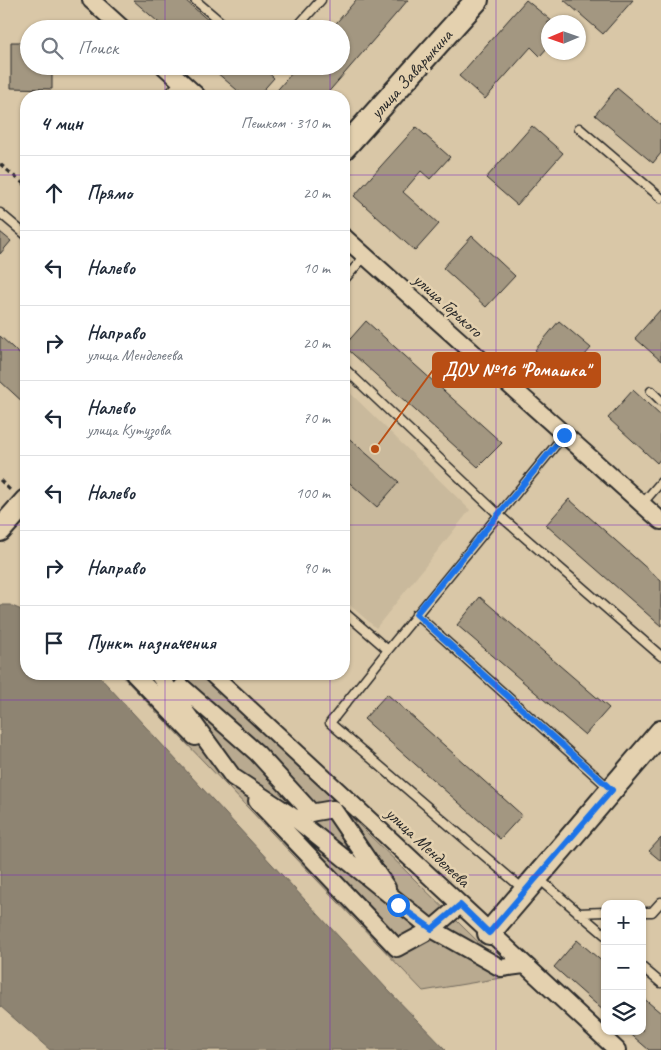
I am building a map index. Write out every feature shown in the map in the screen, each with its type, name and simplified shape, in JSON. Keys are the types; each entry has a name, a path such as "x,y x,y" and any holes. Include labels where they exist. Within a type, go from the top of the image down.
{"street":[{"path":"91,0 113,20"},
{"name":"улица Заварыкина","path":"350,141 477,0"},
{"path":"174,75 190,90"},
{"name":"улица Горького","path":"350,242 364,257 661,521"},
{"path":"0,530 20,508"},
{"path":"140,680 397,948 432,929 460,905"},
{"path":"163,680 233,777 292,816 398,905 432,929 501,968 524,965"},
{"path":"181,680 182,705"},
{"path":"181,680 257,752 312,813"},
{"name":"улица Менделеева","path":"218,680 617,1050"},
{"path":"489,933 661,732"},
{"path":"292,816 332,809 398,905"}],"lane":[{"path":"195,0 218,20"},
{"path":"303,20 321,0"},
{"path":"173,90 181,82"},
{"path":"579,128 661,198"},
{"path":"0,213 20,231"},
{"path":"350,273 364,257"},
{"path":"350,374 499,515 661,656"},
{"path":"651,391 661,401"},
{"path":"564,435 416,614 330,723 531,884 578,913 601,932"},
{"path":"642,504 661,482"},
{"path":"416,614 612,790"},
{"path":"350,617 388,650"},
{"path":"646,912 652,912 661,902"},
{"path":"578,913 601,912"},
{"path":"646,971 661,984"}],"path":[{"path":"0,164 20,181"},
{"path":"0,480 7,487"}],"shaded area":[{"path":"350,393 470,510 376,628 350,605"},
{"path":"0,605 10,605 20,609 20,680 103,680 387,989 446,1050 50,1050 0,1006"},
{"path":"126,680 211,680 513,976 423,991"}],"building":[{"path":"133,0 185,0 208,20 156,20"},
{"path":"356,0 408,0 350,67 350,20 339,20"},
{"path":"526,0 544,15 541,15 541,55 540,56 531,47 485,99 459,76"},
{"path":"564,0 633,0 603,34 586,19 586,15 581,15"},
{"path":"11,42 20,42 20,75 52,75 52,89 11,88"},
{"path":"220,75 271,75 274,78 263,90 237,90"},
{"path":"290,75 343,75 330,90 277,90"},
{"path":"617,88 661,125 661,153 653,163 595,115"},
{"path":"532,126 563,153 517,205 486,178"},
{"path":"416,127 450,157 430,179 421,171 403,192 439,224 415,251 354,196"},
{"path":"0,232 11,241 0,254"},
{"path":"472,236 515,276 486,307 443,268"},
{"path":"661,309 661,361 635,338"},
{"path":"366,321 502,443 478,467 350,351 350,339"},
{"path":"559,321 591,348 566,377 535,350"},
{"path":"0,336 20,354 20,399 0,381"},
{"path":"633,390 661,416 661,458 657,463 608,418"},
{"path":"350,439 399,482 377,507 350,483"},
{"path":"569,499 661,581 661,626 546,525"},
{"path":"480,597 609,708 585,735 457,625"},
{"path":"387,694 522,815 500,839 364,719"},
{"path":"661,838 661,861 649,851"},
{"path":"577,940 601,961 601,1008 554,967"},
{"path":"646,1000 661,1013 661,1050 649,1050 632,1035 646,1035"}],"place":[{"name":"ДОУ №16 \"Ромашка\"","path":"375,449"}],"route":[{"path":"398,905 432,929 460,905 489,933 612,790 416,614 564,435"}]}
